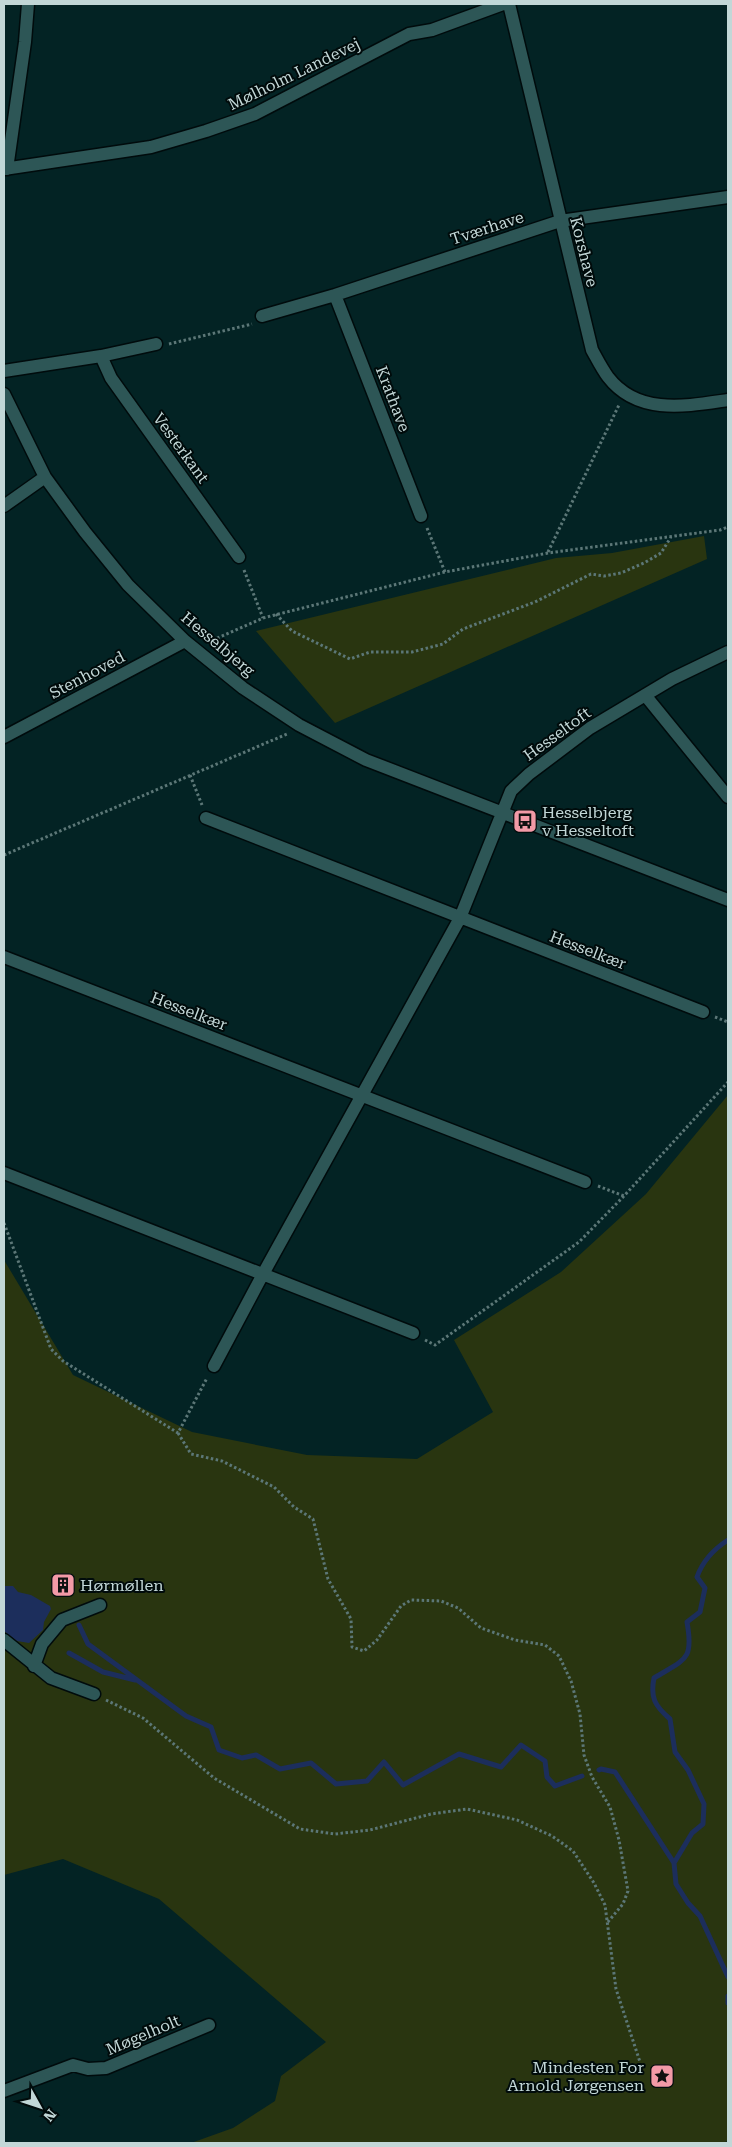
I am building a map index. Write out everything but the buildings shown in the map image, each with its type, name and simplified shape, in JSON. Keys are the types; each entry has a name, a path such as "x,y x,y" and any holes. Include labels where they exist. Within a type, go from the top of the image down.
{"street":[{"path":"6,169 25,42 28,4"},
{"name":"Mølholm Landevej","path":"6,169 151,147 206,131 255,114 409,34 432,30 503,4"},
{"name":"Korshave","path":"509,4 592,350 608,378 626,392 650,405 672,407 728,400"},
{"name":"Tværhave","path":"262,316 335,295 560,221 728,196"},
{"name":"Krathave","path":"335,295 422,516"},
{"path":"4,371 101,356 156,344"},
{"name":"Vesterkant","path":"101,356 111,378 239,557"},
{"name":"Hesselbjerg","path":"4,394 45,477 85,532 128,585 185,641 243,688 299,725 366,760 728,900"},
{"path":"4,506 45,477"},
{"name":"Stenhoved","path":"4,737 185,641"},
{"name":"Hesseltoft","path":"503,812 511,791 529,774 590,728 672,679 728,652"},
{"path":"645,695 728,797"},
{"path":"214,1366 460,918 503,812"},
{"name":"Hesselkær","path":"206,818 703,1012"},
{"name":"Hesselkær","path":"4,957 585,1182"},
{"path":"4,1173 412,1333"},
{"path":"34,1666 42,1644 62,1620 100,1605"},
{"path":"4,1640 51,1678 94,1694"},
{"name":"Møgelholt","path":"4,2091 73,2065 88,2069 106,2068 209,2025"}],"path":[{"path":"156,344 165,345 251,325 262,316"},
{"path":"548,553 626,392"},
{"path":"422,516 444,572"},
{"path":"185,641 206,643 276,614 444,572 548,553 720,530 728,527"},
{"path":"276,614 292,631 350,659 370,652 412,652 443,644 463,629 535,602 591,574 604,576 644,563 662,553 672,536"},
{"path":"239,557 263,618"},
{"path":"4,855 284,736 299,725"},
{"path":"190,775 206,818"},
{"path":"412,1333 435,1345 579,1242 624,1196 728,1082"},
{"path":"585,1182 624,1196"},
{"path":"4,1223 51,1349 63,1362 178,1432 191,1454 222,1461 274,1487 294,1507 313,1519 328,1579 351,1619 352,1647 364,1651 377,1640 401,1606 411,1600 441,1600 458,1608 481,1628 515,1640 546,1645 559,1656 571,1681 580,1714 584,1755 592,1777 610,1807 619,1840 628,1891 623,1904 607,1923"},
{"path":"178,1432 214,1366"},
{"path":"94,1694 143,1718 214,1778 300,1829 335,1834 370,1830 431,1814 467,1809 517,1820 552,1836 573,1851 594,1883 604,1905 616,1989 640,2062"}],"green space":[{"path":"704,536 707,559 335,723 256,631 556,558 612,553"},
{"path":"728,1095 728,2141 722,2143 191,2143 233,2128 275,2101 281,2076 326,2042 159,1899 63,1859 4,1875 4,1260 73,1375 192,1432 307,1455 417,1459 493,1412 454,1340 561,1272 646,1194"}],"water":[{"path":"4,1586 13,1586 18,1592 31,1595 50,1606 51,1609 44,1622 43,1630 29,1643 17,1641 4,1631"}],"waterway":[{"path":"728,1540 718,1547 702,1565 697,1577 705,1588 700,1612 687,1622 689,1645 685,1658 654,1678 653,1685 653,1696 657,1706 670,1719 675,1752 688,1770 704,1804 703,1824 692,1833 674,1863 676,1884 688,1903 700,1916 728,1977"},
{"path":"79,1625 88,1644 186,1716 211,1727 219,1750 242,1758 256,1755 280,1769 311,1763 336,1784 367,1781 384,1762 403,1785 459,1754 501,1767 521,1745 545,1761 547,1777 555,1786 582,1776"},
{"path":"69,1653 103,1672 135,1680"},
{"path":"599,1770 615,1772 674,1863"},
{"path":"728,1996 728,2003"}],"place":[{"name":"Hesselbjerg v Hesseltoft","path":"525,821"},
{"name":"Hørmøllen","path":"63,1585"},
{"name":"Mindesten For Arnold Jørgensen","path":"662,2076"}]}
